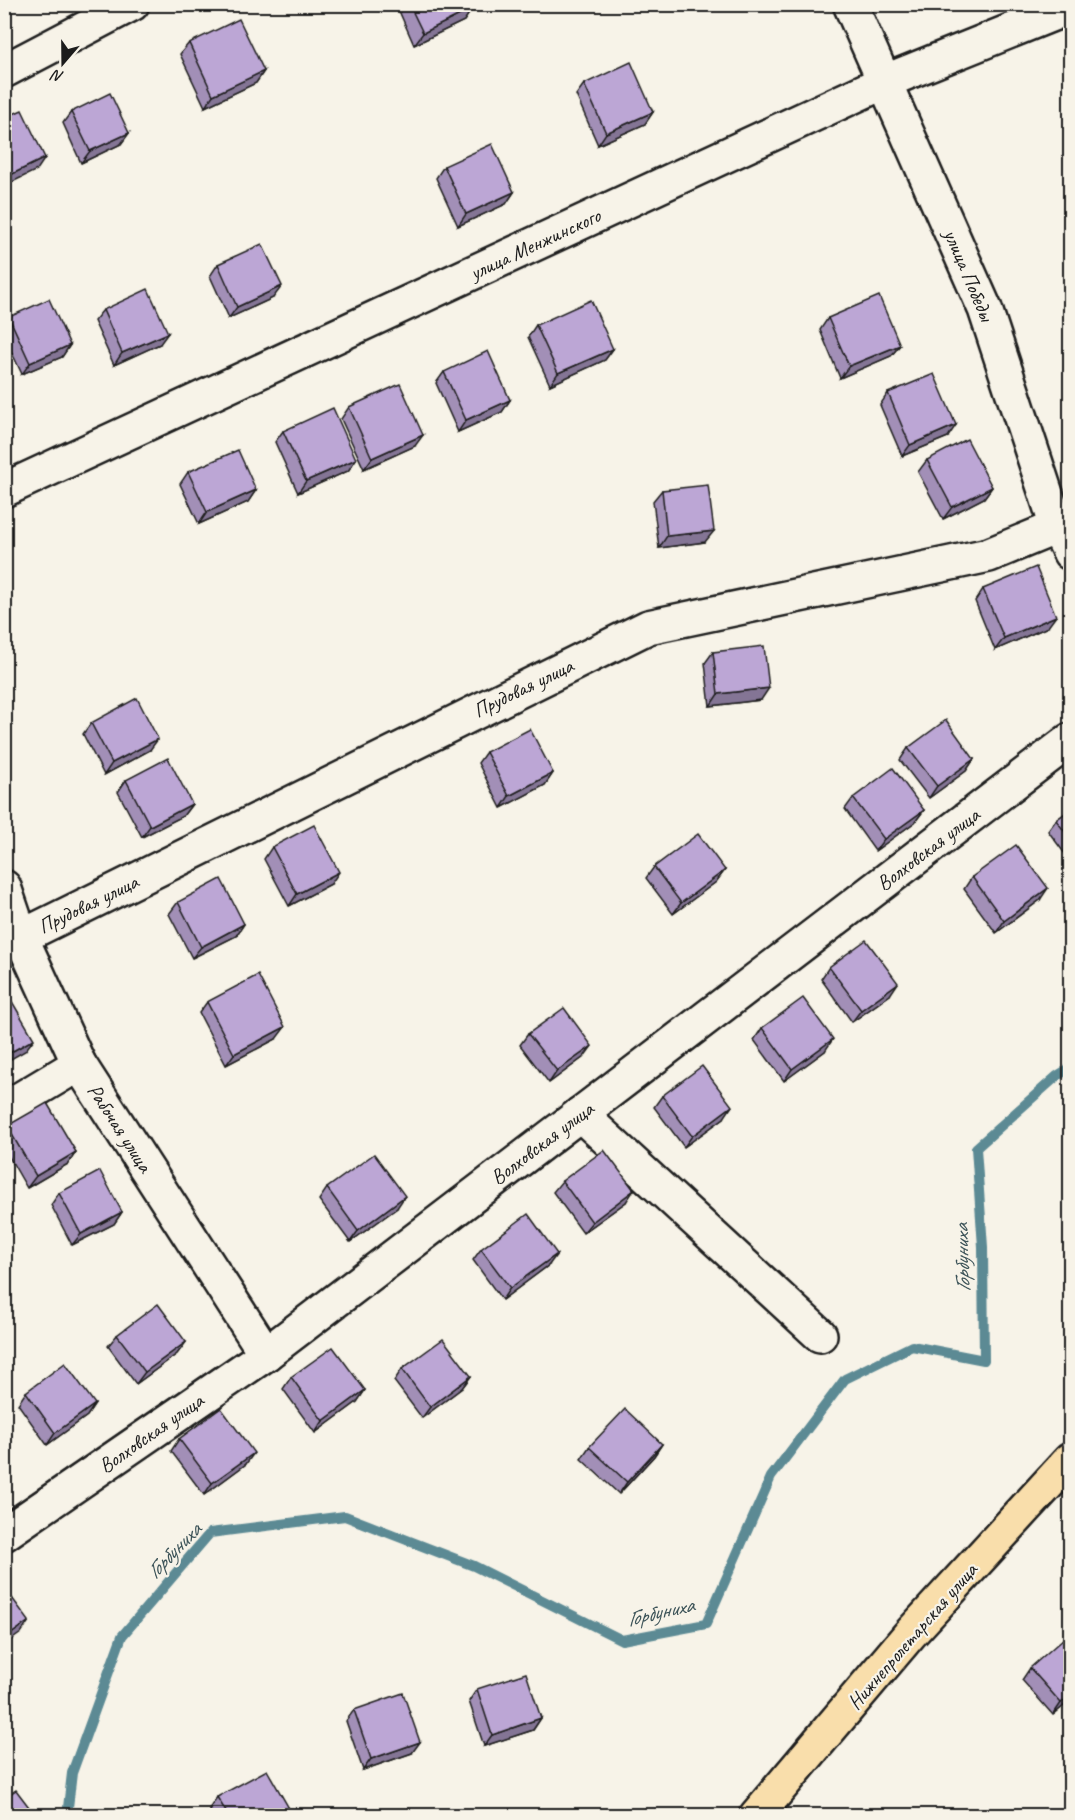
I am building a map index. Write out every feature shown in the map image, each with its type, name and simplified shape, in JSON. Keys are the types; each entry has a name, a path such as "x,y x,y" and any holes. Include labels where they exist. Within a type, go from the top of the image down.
{"main road":[{"name":"Нижнепролетарская улица","path":"756,1815 910,1634 1071,1460"}],"street":[{"path":"4,71 132,4"},
{"name":"улица Победы","path":"850,4 985,309 1064,540"},
{"name":"улица Менжинского","path":"4,490 886,81 1071,7"},
{"name":"Прудовая улица","path":"21,937 648,627 1064,540"},
{"name":"Волховская улица","path":"4,1534 266,1354 1071,740"},
{"name":"Рабочая улица","path":"4,887 21,937 79,1064 266,1354"},
{"path":"4,1109 79,1064"},
{"path":"580,1114 820,1335"}],"building":[{"path":"409,4 470,4 472,9 423,33"},
{"path":"239,19 264,71 213,95 189,43"},
{"path":"631,62 653,112 606,133 584,84"},
{"path":"110,93 129,133 90,151 71,112"},
{"path":"22,110 45,158 4,178 4,118"},
{"path":"492,144 514,192 466,214 444,166"},
{"path":"262,244 282,286 237,307 218,264"},
{"path":"148,289 168,333 122,353 103,310"},
{"path":"879,296 900,345 849,366 828,318"},
{"path":"49,299 70,345 30,363 9,317"},
{"path":"591,300 613,349 558,373 536,325"},
{"path":"488,351 510,400 466,420 444,372"},
{"path":"934,374 956,425 910,445 888,393"},
{"path":"400,384 423,435 372,458 349,407"},
{"path":"333,408 356,459 306,481 283,431"},
{"path":"967,439 992,487 952,507 927,460"},
{"path":"238,450 256,490 207,512 188,472"},
{"path":"708,485 714,531 667,536 662,490"},
{"path":"1036,567 1056,616 1004,638 983,589"},
{"path":"764,646 769,688 718,694 713,652"},
{"path":"137,698 158,739 112,763 91,723"},
{"path":"946,720 974,759 937,786 908,748"},
{"path":"530,729 553,773 509,796 486,752"},
{"path":"168,758 192,804 150,826 126,780"},
{"path":"893,768 924,810 884,839 853,798"},
{"path":"1071,809 1071,840 1056,820"},
{"path":"314,825 339,872 297,894 272,847"},
{"path":"698,834 725,870 681,903 654,867"},
{"path":"1016,845 1048,888 1004,921 972,877"},
{"path":"221,879 244,924 201,947 178,902"},
{"path":"866,940 898,983 861,1010 829,967"},
{"path":"258,975 285,1027 234,1054 207,1002"},
{"path":"7,993 34,1039 4,1056 4,994"},
{"path":"803,998 833,1039 792,1069 762,1028"},
{"path":"564,1008 592,1046 557,1071 528,1034"},
{"path":"702,1066 732,1106 692,1136 662,1096"},
{"path":"47,1103 76,1152 36,1176 7,1126"},
{"path":"604,1150 634,1190 592,1222 562,1181"},
{"path":"374,1154 405,1196 358,1231 327,1188"},
{"path":"100,1171 122,1212 81,1234 59,1193"},
{"path":"528,1214 557,1254 510,1288 481,1249"},
{"path":"158,1304 186,1342 145,1372 117,1335"},
{"path":"443,1339 471,1376 430,1407 402,1369"},
{"path":"333,1347 365,1390 323,1421 291,1377"},
{"path":"65,1363 95,1404 55,1433 26,1392"},
{"path":"221,1408 254,1453 212,1483 179,1439"},
{"path":"625,1409 662,1444 627,1482 589,1447"},
{"path":"4,1587 29,1621 4,1639"},
{"path":"1064,1638 1071,1646 1071,1695 1061,1703 1030,1668"},
{"path":"526,1673 541,1718 492,1735 477,1689"},
{"path":"403,1693 420,1742 371,1759 354,1710"},
{"path":"267,1770 291,1812 284,1815 228,1815 217,1797"},
{"path":"16,1790 35,1815 4,1815 4,1798"}],"waterway":[{"name":"Горбуниха","path":"67,1816 72,1773 122,1636 210,1533 345,1516 474,1566 622,1640 706,1624 771,1477 845,1379 912,1346 984,1360 983,1247 976,1148 1057,1076 1070,1068"}]}
